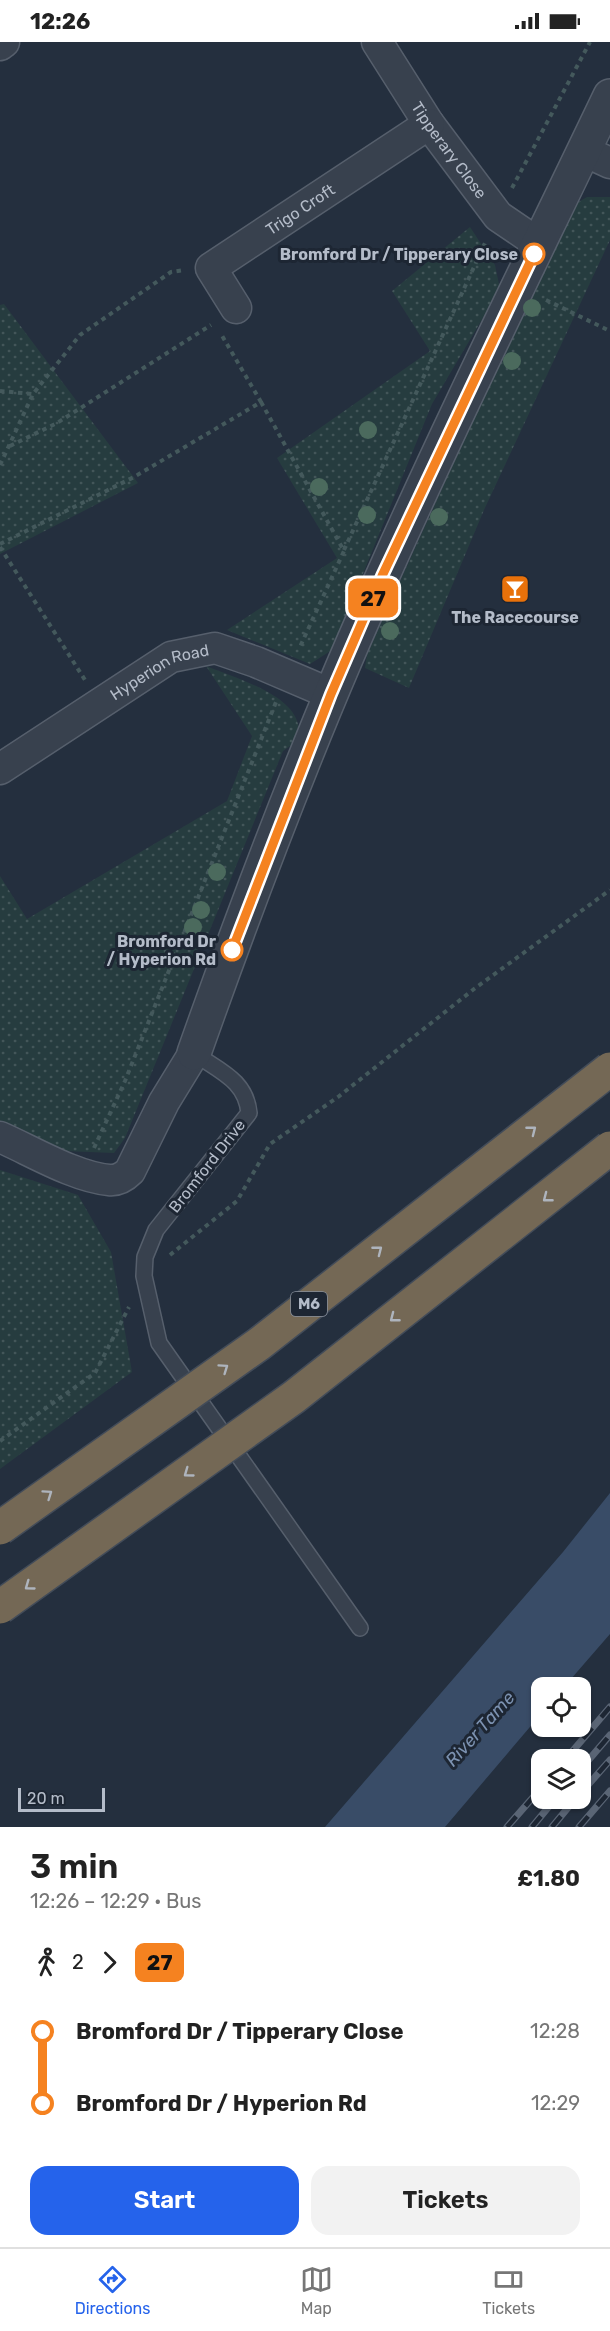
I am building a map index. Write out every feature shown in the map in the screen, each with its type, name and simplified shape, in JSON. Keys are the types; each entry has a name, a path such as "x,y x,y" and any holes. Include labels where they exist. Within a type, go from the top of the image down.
{"highway":[{"name":"M6","path":"0,1528 259,1344 610,1069"},
{"path":"0,1607 294,1397 610,1149"}],"street":[{"path":"0,45 3,42"},
{"name":"Tipperary Close","path":"376,42 429,124 498,216 539,244"},
{"path":"0,1137 97,1177 125,1177 130,1171 164,1102 194,1053 331,694 382,576 539,244 597,157 610,96"},
{"name":"Trigo Croft","path":"211,268 429,124"},
{"path":"211,268 236,308"},
{"name":"Hyperion Road","path":"0,769 171,657 215,648 287,674 331,694"}],"lane":[{"name":"Bromford Drive","path":"144,1276 145,1257 156,1230 249,1113 248,1096 239,1085 194,1053"},
{"path":"144,1276 159,1343 360,1628"}],"path":[{"path":"97,1177 125,1081 287,674 498,216 590,42"},
{"path":"0,465 33,394 80,334 171,272 211,268"},
{"path":"518,286 610,332"},
{"path":"9,446 57,423 214,322 344,551"},
{"path":"0,391 33,394"},
{"path":"100,703 0,546 134,477 261,402"},
{"path":"0,1441 95,1373 144,1276 237,1201 270,1144 338,1097 474,989 610,890"}],"green space":[{"path":"587,197 610,197 610,240 484,510 409,688 365,668 367,654 519,319 575,204"},
{"path":"470,227 495,265 500,289 432,404 332,650 310,664 227,630 337,558 277,458 430,351 392,291"},
{"path":"4,304 138,483 0,554 0,305"},
{"path":"206,666 245,681 284,703 293,713 298,724 296,742 283,751 125,1138 114,1153 64,1151 0,1122 0,876 27,919 227,801 252,736"},
{"path":"0,1170 78,1195 111,1252 132,1372 0,1469"}],"water":[{"name":"River Tame","path":"610,1493 610,1634 573,1677 531,1677 531,1726 445,1827 325,1827 563,1552"}],"railway":[{"path":"574,1749 610,1707"},
{"path":"591,1757 610,1735"},
{"path":"591,1782 610,1760"},
{"path":"579,1827 610,1791"},
{"path":"507,1827 531,1800"},
{"path":"532,1827 547,1809"},
{"path":"552,1827 567,1809"}],"bus line":[{"name":"27","path":"232,950 331,694 382,576 497,328 534,254"}],"place":[{"name":"Bromford Dr / Tipperary Close","path":"534,254"},
{"name":"The Racecourse","path":"515,589"},
{"name":"Bromford Dr / Hyperion Rd","path":"232,950"}]}
